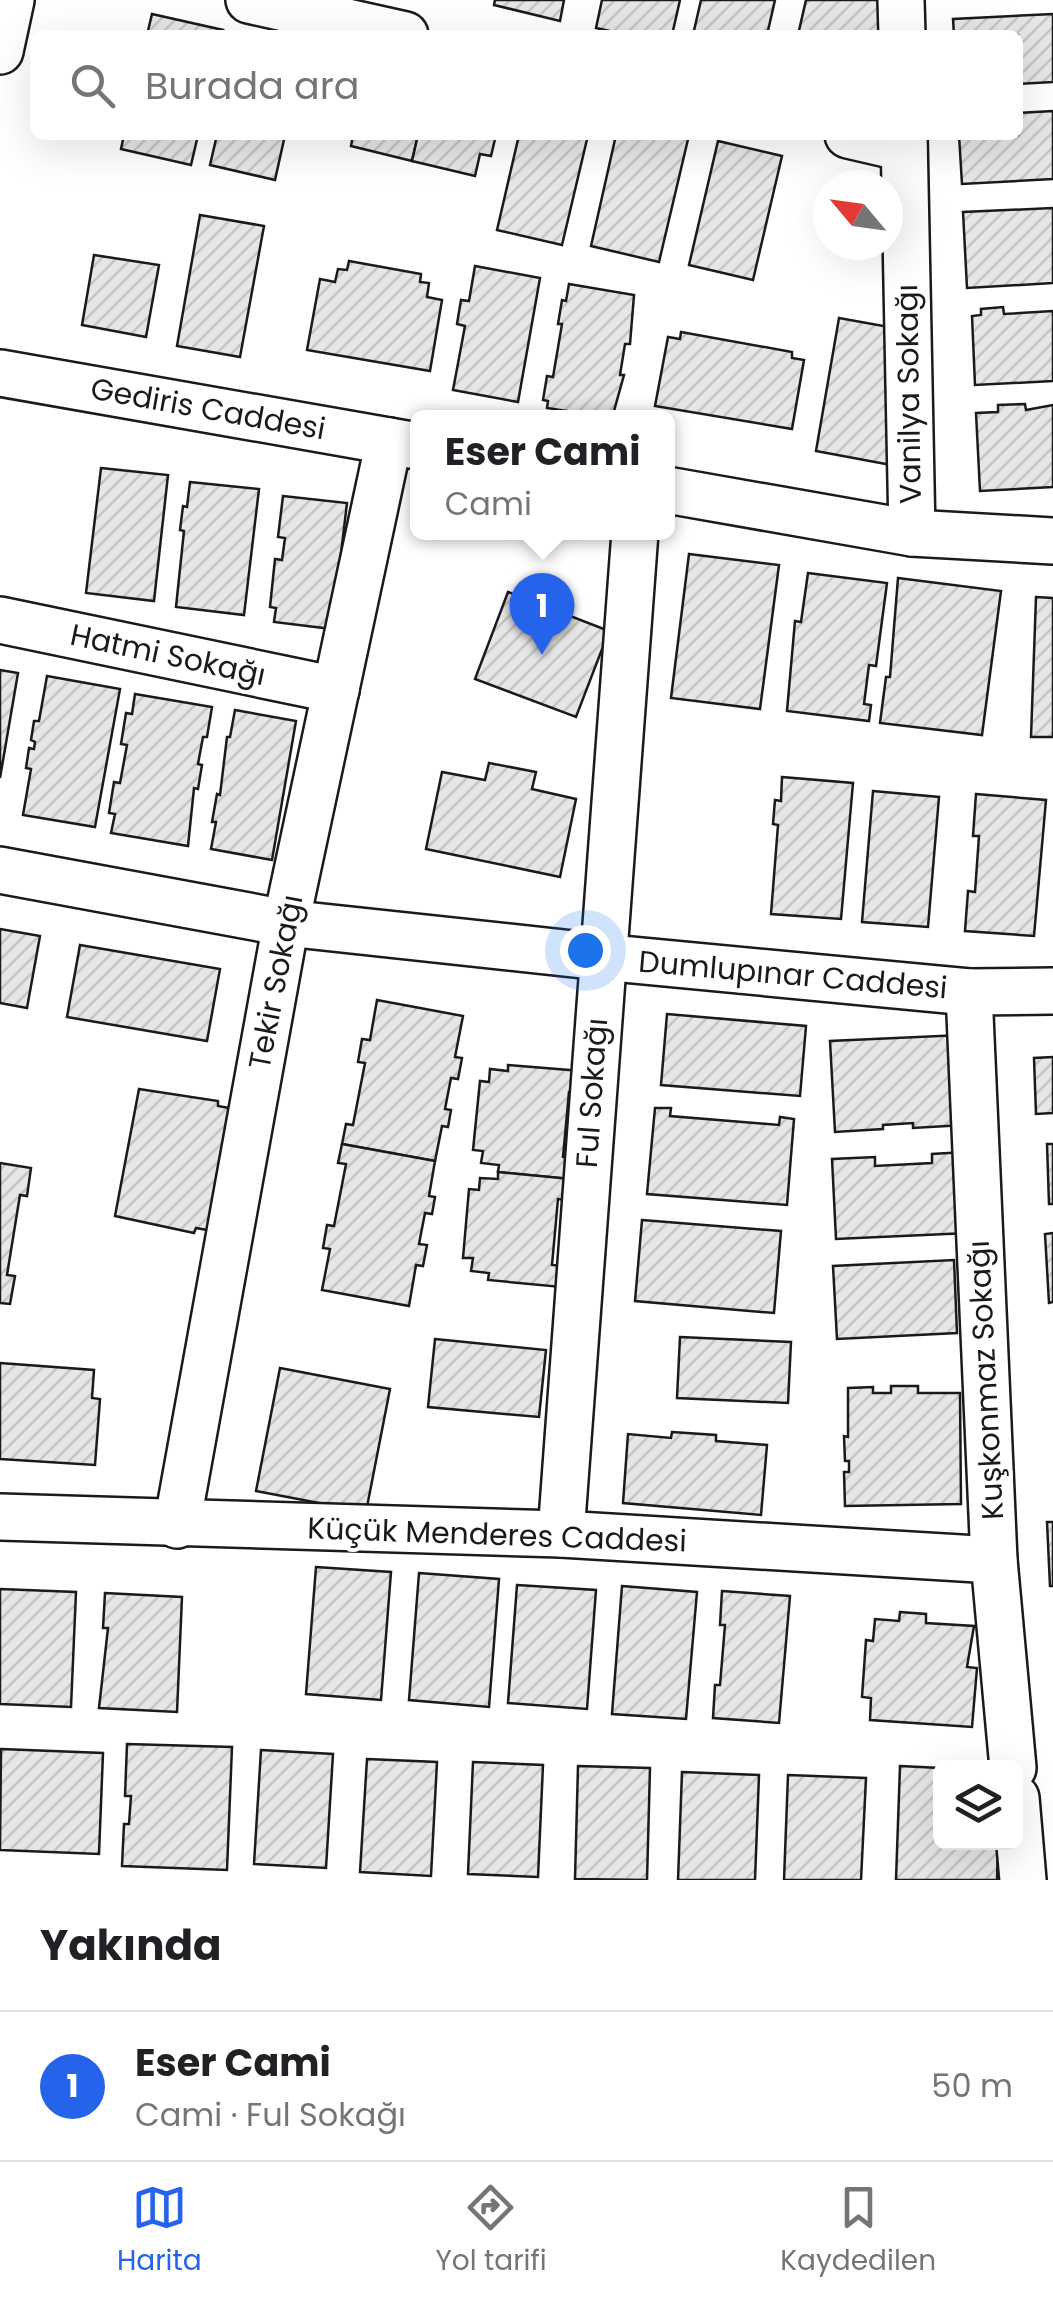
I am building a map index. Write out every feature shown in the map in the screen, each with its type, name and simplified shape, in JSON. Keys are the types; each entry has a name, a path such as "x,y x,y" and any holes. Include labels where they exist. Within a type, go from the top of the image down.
{"street":[{"path":"0,50 11,0"},
{"path":"249,0 382,30"},
{"path":"901,0 902,30"},
{"name":"Vanilya Sokağı","path":"904,141 912,534"},
{"name":"Gediris Caddesi","path":"0,372 403,444"},
{"name":"Tekir Sokağı","path":"177,1525 286,922 336,690 403,444"},
{"path":"675,491 912,534 1053,541"},
{"name":"Ful Sokağı","path":"561,1534 633,540"},
{"name":"Hatmi Sokağı","path":"0,620 336,690"},
{"name":"Dumlupınar Caddesi","path":"0,870 286,922 969,992 1053,991"},
{"name":"Kuşkonmaz Sokağı","path":"969,992 994,1560 1012,1760"},
{"name":"Küçük Menderes Caddesi","path":"0,1517 561,1534 994,1560"},
{"path":"1020,1850 1023,1880"}],"building":[{"path":"495,0 564,0 560,21 494,5"},
{"path":"602,0 680,0 673,30 596,28"},
{"path":"701,0 775,0 768,30 694,30"},
{"path":"806,0 883,0 884,30 799,30"},
{"path":"152,14 223,30 148,30"},
{"path":"1053,14 1053,82 1023,84 1023,30 954,30 953,19"},
{"path":"1053,111 1053,179 962,184 959,140 1023,140 1023,113"},
{"path":"123,140 197,140 191,165 121,149"},
{"path":"216,140 284,140 275,180 210,165"},
{"path":"352,140 417,140 412,161 351,146"},
{"path":"417,140 495,140 491,156 480,154 475,176 412,161"},
{"path":"518,140 587,140 562,245 497,230"},
{"path":"615,140 688,140 659,262 591,246"},
{"path":"718,141 782,156 753,280 689,265"},
{"path":"1053,208 1053,283 967,288 963,212"},
{"path":"200,215 264,226 240,357 177,346"},
{"path":"94,255 159,265 146,337 82,325"},
{"path":"349,261 421,274 420,282 429,283 427,297 442,300 430,371 307,350 320,279 335,282 338,269 347,270"},
{"path":"475,266 540,278 518,402 453,390 465,326 457,324 461,300 469,301"},
{"path":"569,284 634,295 630,344 625,344 620,375 624,375 614,410 560,410 547,408 548,401 543,400 547,376 553,377 562,300 566,301"},
{"path":"1003,307 1004,314 1053,311 1053,381 975,385 972,316 981,315 981,309"},
{"path":"839,318 889,327 891,465 816,451"},
{"path":"681,332 792,352 792,358 804,360 792,429 655,406 668,337 680,339"},
{"path":"1025,404 1026,410 1053,405 1053,487 980,491 976,413 998,412 998,405"},
{"path":"101,468 168,475 154,601 86,593"},
{"path":"190,482 259,489 244,615 176,607 184,531 180,530"},
{"path":"283,496 347,503 332,629 274,622 276,608 270,607 275,559 282,560 285,538 278,537"},
{"path":"689,554 779,565 760,709 671,698"},
{"path":"808,573 887,583 876,666 869,665 864,704 871,705 869,721 787,711 795,621 801,622"},
{"path":"898,578 1001,591 982,735 880,723 886,677 890,677"},
{"path":"508,592 609,631 576,717 475,679"},
{"path":"1036,597 1053,598 1053,737 1031,737"},
{"path":"0,670 18,673 0,778"},
{"path":"47,676 120,689 95,827 23,815 31,769 26,768 29,748 34,749 34,721 39,721"},
{"path":"135,694 212,707 198,764 202,765 198,789 194,788 188,846 111,833 115,814 109,813 114,782 120,783 127,745 121,744 126,713 132,714"},
{"path":"235,710 296,721 272,860 211,849 216,822 212,822"},
{"path":"489,763 536,772 532,789 576,799 560,877 426,849 442,772 485,780"},
{"path":"782,777 853,783 841,919 771,914 778,825 773,824 775,800 781,801"},
{"path":"873,791 939,797 928,927 862,922"},
{"path":"976,794 1046,800 1034,936 965,931 968,891 975,892 979,836 973,836"},
{"path":"0,929 40,936 27,1008 0,1003"},
{"path":"80,945 220,969 207,1041 67,1017"},
{"path":"377,1000 463,1016 455,1057 462,1058 458,1079 451,1078 445,1109 451,1110 448,1127 442,1126 435,1161 342,1144 346,1124 353,1125 365,1063 358,1062 362,1039 370,1040"},
{"path":"667,1014 806,1026 800,1096 661,1085"},
{"path":"961,1035 964,1125 913,1128 913,1123 835,1132 830,1041"},
{"path":"1053,1057 1053,1113 1036,1114 1034,1058"},
{"path":"508,1065 581,1071 579,1092 569,1092 563,1157 573,1158 571,1179 498,1172 499,1165 481,1163 483,1151 473,1150 480,1081 489,1082 490,1069 508,1071"},
{"path":"139,1089 218,1101 218,1106 229,1108 207,1230 196,1228 194,1233 115,1216"},
{"path":"655,1108 671,1108 670,1116 779,1125 780,1117 794,1119 787,1205 647,1194"},
{"path":"342,1144 435,1161 429,1196 435,1197 432,1214 425,1213 419,1244 427,1245 423,1266 416,1265 409,1306 322,1290 330,1249 323,1248 327,1225 334,1226 346,1164 338,1163"},
{"path":"1047,1144 1053,1144 1053,1204 1049,1204"},
{"path":"964,1152 968,1233 836,1239 832,1159 875,1157 875,1166 932,1163 932,1154"},
{"path":"0,1163 31,1168 27,1196 20,1195 7,1275 15,1276 10,1304 0,1303"},
{"path":"498,1172 571,1179 569,1200 558,1199 552,1265 562,1266 561,1287 488,1280 489,1273 471,1271 473,1258 463,1258 469,1189 479,1190 480,1178 498,1179"},
{"path":"642,1220 781,1231 774,1313 635,1301"},
{"path":"1053,1233 1053,1302 1049,1303 1045,1234"},
{"path":"954,1260 957,1333 837,1339 833,1266"},
{"path":"680,1337 791,1342 788,1403 677,1398"},
{"path":"435,1339 546,1350 539,1417 428,1407"},
{"path":"0,1363 94,1370 92,1398 100,1399 95,1465 0,1459"},
{"path":"280,1368 390,1389 366,1512 256,1491"},
{"path":"891,1386 918,1386 918,1393 960,1393 961,1504 845,1506 844,1472 849,1472 844,1436 848,1437 848,1388 873,1387 873,1393 891,1393"},
{"path":"672,1432 767,1445 761,1515 623,1503 628,1434 671,1438"},
{"path":"1047,1522 1053,1522 1053,1586 1050,1586"},
{"path":"316,1567 391,1572 381,1700 306,1694"},
{"path":"419,1573 499,1579 489,1707 409,1700"},
{"path":"517,1585 596,1590 587,1709 508,1703"},
{"path":"622,1586 697,1592 686,1719 612,1714"},
{"path":"0,1589 76,1592 71,1707 0,1704"},
{"path":"722,1591 790,1596 779,1723 713,1718 725,1625 720,1625"},
{"path":"105,1593 182,1597 177,1712 99,1708 108,1628 103,1628"},
{"path":"900,1612 926,1614 926,1623 974,1626 967,1667 977,1668 972,1727 870,1720 871,1698 862,1697 866,1640 873,1641 875,1619 899,1621"},
{"path":"127,1744 232,1747 227,1870 122,1866 124,1824 129,1824 131,1796 125,1796"},
{"path":"1,1749 103,1753 99,1854 0,1850"},
{"path":"261,1750 333,1754 326,1868 254,1864"},
{"path":"367,1759 437,1762 431,1876 360,1872"},
{"path":"473,1762 543,1765 538,1877 468,1874"},
{"path":"578,1766 650,1768 647,1880 575,1879"},
{"path":"900,1766 933,1768 933,1850 998,1850 997,1880 896,1880"},
{"path":"682,1772 759,1775 755,1880 678,1880"},
{"path":"788,1775 866,1778 861,1880 784,1880"}],"place":[{"name":"Eser Cami","path":"542,655"}]}
